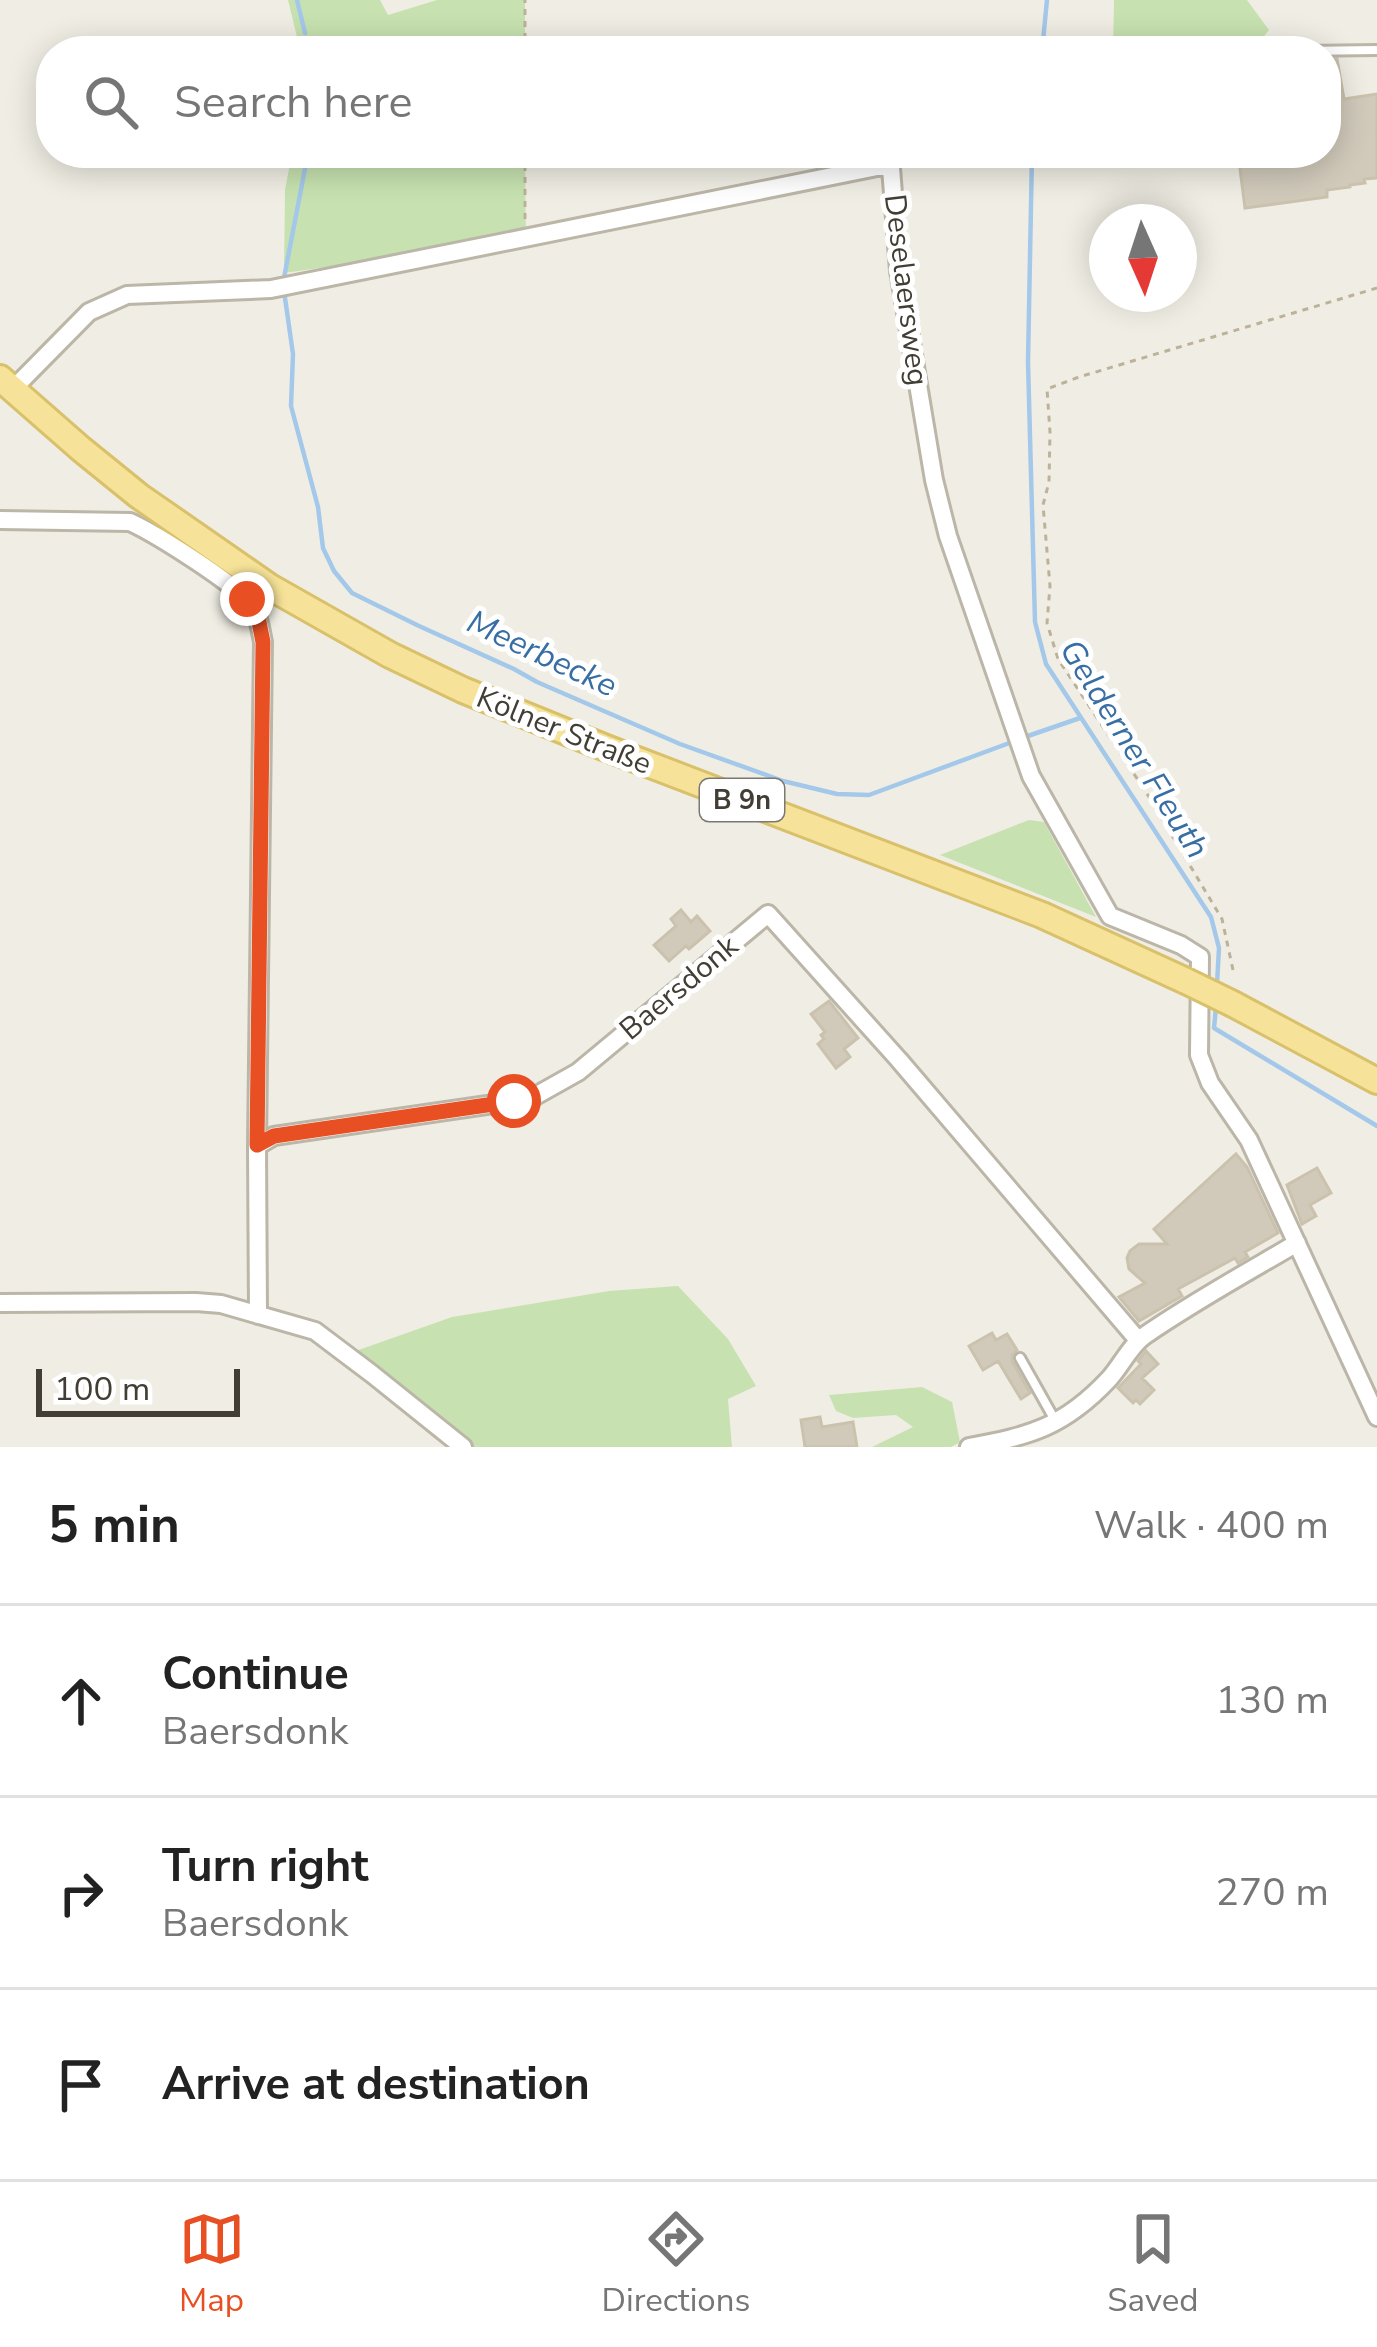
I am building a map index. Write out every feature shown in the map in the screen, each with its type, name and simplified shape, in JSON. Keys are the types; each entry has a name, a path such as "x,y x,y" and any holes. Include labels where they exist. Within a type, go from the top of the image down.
{"main road":[{"name":"Kölner Straße","path":"6,384 139,496 191,533 304,608 390,655 606,748 1042,915 1233,1004 1377,1081"}],"street":[{"name":"Deselaersweg","path":"6,384 89,312 128,295 271,289 872,168"},
{"name":"Deselaersweg","path":"891,168 899,272 934,480 948,536 1031,776 1110,916 1200,957 1199,1055 1210,1083 1249,1140 1297,1243"},
{"path":"0,520 130,522 247,599 258,617 263,642 258,1315"},
{"name":"Baersdonk","path":"257,1145 274,1136 537,1095 578,1072 767,914 899,1060 1138,1340"},
{"path":"969,1447 1056,1424 1095,1394 1138,1340 1297,1243 1377,1417"},
{"path":"0,1303 196,1301 315,1331 463,1447"}],"lane":[{"path":"1341,50 1377,50"},
{"path":"1020,1358 1056,1424"}],"path":[{"path":"525,0 525,36"},
{"path":"525,168 526,239"},
{"path":"1233,970 1222,919 1058,659 1052,641 1047,623 1050,586 1043,505 1049,482 1047,389 1377,288"}],"green space":[{"path":"288,0 380,0 388,15 437,0 525,0 525,36 297,36"},
{"path":"1114,0 1247,0 1269,30 1264,36 1113,36"},
{"path":"289,168 525,168 526,239 284,273"},
{"path":"1029,820 1044,822 1096,917 940,855"},
{"path":"678,1286 728,1339 756,1386 728,1399 732,1447 465,1447 350,1353 452,1317 609,1291"},
{"path":"922,1387 952,1402 960,1442 951,1447 872,1447 913,1427 896,1415 853,1418 836,1411 829,1395"}],"building":[{"path":"1341,82 1344,99 1377,94 1377,178 1327,190 1327,197 1245,208 1240,168 1341,168"},
{"path":"681,910 691,922 697,916 710,931 669,961 654,945 676,926 671,919"},
{"path":"829,1001 858,1038 844,1049 850,1057 836,1068 818,1044 825,1032 811,1014"},
{"path":"1236,1154 1247,1167 1278,1233 1245,1252 1248,1257 1238,1263 1235,1258 1178,1289 1182,1296 1139,1321 1119,1297 1145,1283 1129,1269 1130,1251 1139,1244 1167,1244 1154,1229"},
{"path":"1317,1168 1331,1193 1310,1205 1316,1216 1302,1224 1287,1185"},
{"path":"992,1333 996,1340 1007,1334 1017,1350 1012,1361 1030,1393 1021,1399 998,1361 983,1370 969,1346"},
{"path":"1146,1351 1158,1364 1142,1378 1154,1390 1140,1404 1133,1403 1118,1388 1141,1364 1138,1361"},
{"path":"820,1417 822,1427 853,1422 857,1447 805,1447 801,1420"}],"waterway":[{"name":"Meerbecke","path":"297,0 305,33"},
{"name":"Gelderner Fleuth","path":"1043,36 1047,0"},
{"name":"Meerbecke","path":"284,278 305,168"},
{"name":"Gelderner Fleuth","path":"1032,168 1028,362 1035,622 1046,664 1211,917 1219,948 1217,984"},
{"name":"Meerbecke","path":"284,291 293,354 291,406 318,507 323,548 352,593 680,744 783,781 837,794 869,795 1012,742"},
{"name":"Meerbecke","path":"1025,737 1080,718"},
{"name":"Gelderner Fleuth","path":"1216,1007 1214,1028 1377,1126"}],"route":[{"path":"247,599 258,617 263,642 257,1145 274,1136 514,1101"}]}
